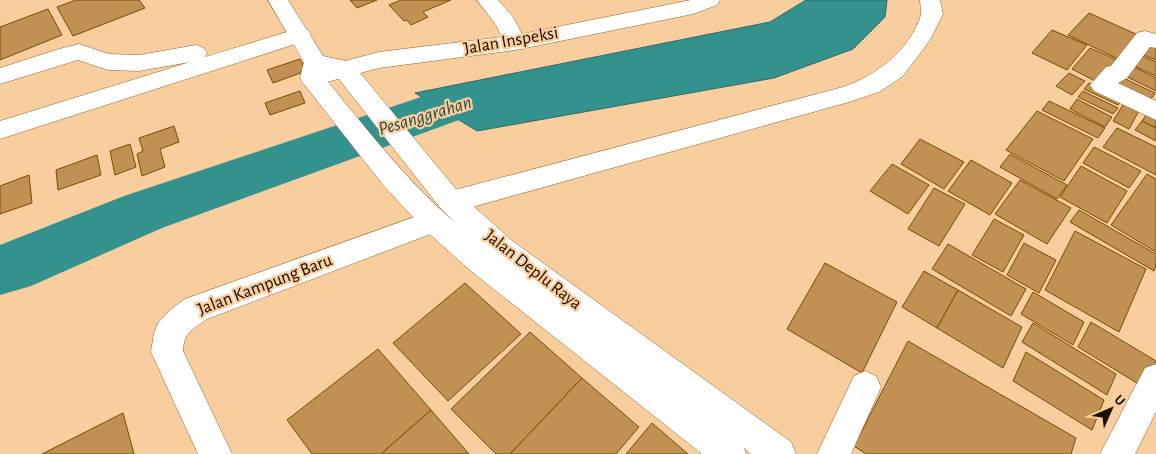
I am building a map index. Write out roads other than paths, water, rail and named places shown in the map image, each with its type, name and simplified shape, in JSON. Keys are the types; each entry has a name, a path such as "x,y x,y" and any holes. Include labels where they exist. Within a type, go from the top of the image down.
{"street":[{"name":"Jalan Deplu Raya","path":"278,0 296,28 330,103 393,179 501,248 779,454"},
{"path":"488,0 505,22 516,43"},
{"name":"Jalan Kampung Baru","path":"214,454 167,352 169,333 180,320 196,309 443,212 850,94 871,86 895,70 919,40 932,14 930,0"},
{"name":"Jalan Inspeksi","path":"343,68 378,60 516,43 696,2"},
{"path":"0,76 67,54 79,52 108,62 139,63 212,50 248,39 296,28"},
{"path":"0,130 296,28"},
{"path":"1156,41 1145,38 1119,72 1114,73 1102,85 1156,111"},
{"name":"Jalan Deplu Raya","path":"343,68 419,162 443,212 481,262 729,454"},
{"path":"314,70 343,68"},
{"path":"1117,454 1156,380"},
{"path":"834,454 865,387"}],"water":[{"path":"806,0 887,0 885,17 853,49 774,78 477,131 415,93 770,22"}],"waterway":[{"name":"Pesanggrahan","path":"0,270 11,268 143,212 453,104 514,93"}]}
